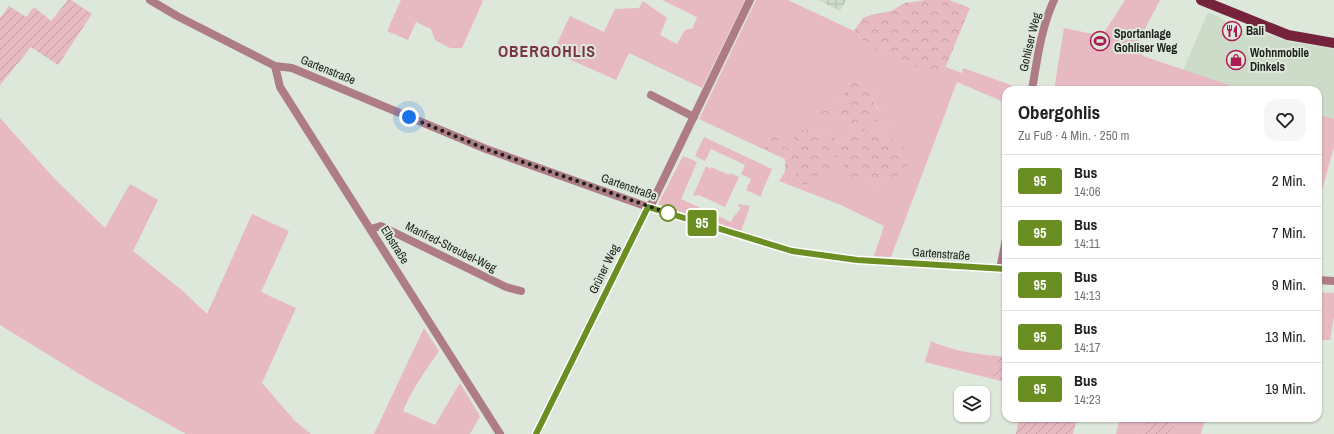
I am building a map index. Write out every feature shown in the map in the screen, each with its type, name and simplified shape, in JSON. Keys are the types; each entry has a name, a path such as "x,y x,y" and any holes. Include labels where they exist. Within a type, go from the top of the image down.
{"main road":[{"path":"1201,0 1288,34 1334,43"}],"street":[{"name":"Gartenstraße","path":"150,0 177,16 276,66 292,68 486,149 648,207 792,251 857,260 1002,269"},
{"name":"Grüner Weg","path":"536,434 648,207 652,203 750,0"},
{"name":"Gohliser Weg","path":"1033,86 1043,28 1054,0"},
{"name":"Elbstraße","path":"276,66 280,87 500,434"},
{"path":"650,95 694,117"},
{"name":"Manfred-Streubel-Weg","path":"371,230 381,226 506,287 521,291"},
{"path":"1322,280 1334,281"}],"shaded area":[{"path":"819,0 846,0 840,11"},
{"path":"1208,12 1247,33 1266,34 1292,42 1334,49 1334,119 1322,115 1322,86 1232,86 1183,70"}],"green space":[{"path":"68,0 71,0 92,14 58,65 31,47 0,85 0,18 9,6 26,17 34,7 51,21"},
{"path":"401,0 483,1 462,48 450,48 435,40 431,29 416,22 408,40 387,31"},
{"path":"662,0 745,0 702,88 629,53 616,80 553,52 570,16 604,32 615,9 639,8 643,1 667,18 660,35 677,44 685,30 693,28 697,17"},
{"path":"756,0 788,0 854,31 868,45 941,77 946,67 962,73 963,68 1014,86 1002,86 1002,101 957,82 891,257 874,256 884,226 841,205 779,181 785,172 794,172 801,184 806,185 832,156 841,159 872,182 875,187 886,180 897,141 866,130 857,120 862,115 888,126 891,122 877,107 871,97 875,89 850,83 837,105 823,111 824,120 842,116 853,127 849,137 839,143 832,135 811,129 790,148 783,146 783,137 772,133 768,143 763,149 699,119"},
{"path":"926,0 949,0 970,8 941,78 868,45 854,31 863,18 891,11 905,3"},
{"name":"Sportanlage Gohliser Weg","path":"1125,0 1160,0 1136,46 1143,56 1232,86 1055,86 1064,28 1102,36"},
{"path":"859,80 875,89 871,97 877,108 892,121 888,126 862,115 857,120 866,130 897,141 911,155 905,172 886,180 875,187 872,182 862,175 849,180 841,159 832,156 827,173 814,176 806,186 801,184 794,172 785,172 785,159 763,149 768,143 772,133 779,131 784,137 783,146 790,148 794,143 793,132 811,129 832,135 839,143 849,137 853,127 842,116 824,120 819,116 823,111 837,105 850,83"},
{"path":"1322,115 1334,119 1334,147 1322,190"},
{"path":"0,118 53,177 105,228 130,184 158,200 133,251 184,292 207,314 252,214 289,231 261,292 296,308 262,383 295,421 311,434 186,434 91,381 0,325"},
{"path":"704,137 772,169 761,197 746,190 751,179 741,174 745,165 711,149 705,161 695,156"},
{"path":"683,156 697,162 681,199 705,210 687,214 658,204"},
{"path":"706,166 710,169 711,167 729,175 730,173 739,177 725,207 699,195 693,196"},
{"path":"739,204 750,206 741,231 709,220 711,213 731,222 741,207 738,207"},
{"path":"1322,292 1334,293 1334,316 1330,340 1322,340"},
{"path":"424,328 439,351 415,387 403,411 435,425 460,383 480,416 470,434 374,434"},
{"path":"931,341 964,352 998,356 993,379 925,362"},
{"path":"998,356 1002,356 1002,381 993,379"},
{"path":"1018,422 1076,422 1073,434 1016,434"},
{"path":"1119,422 1146,422 1143,434 1116,434"},
{"path":"1146,422 1175,422 1172,434 1143,434"},
{"path":"1175,422 1204,422 1201,434 1172,434"}],"bus line":[{"name":"95","path":"536,434 648,207 792,251 857,260 1002,269"}],"place":[{"name":"Bali","path":"1232,31"},
{"name":"Sportanlage Gohliser Weg","path":"1100,41"},
{"name":"Wohnmobile Dinkels","path":"1236,60"}],"district":[{"name":"OBERGOHLIS","path":"547,51"}],"route":[{"path":"409,117 486,149 668,213"}]}
